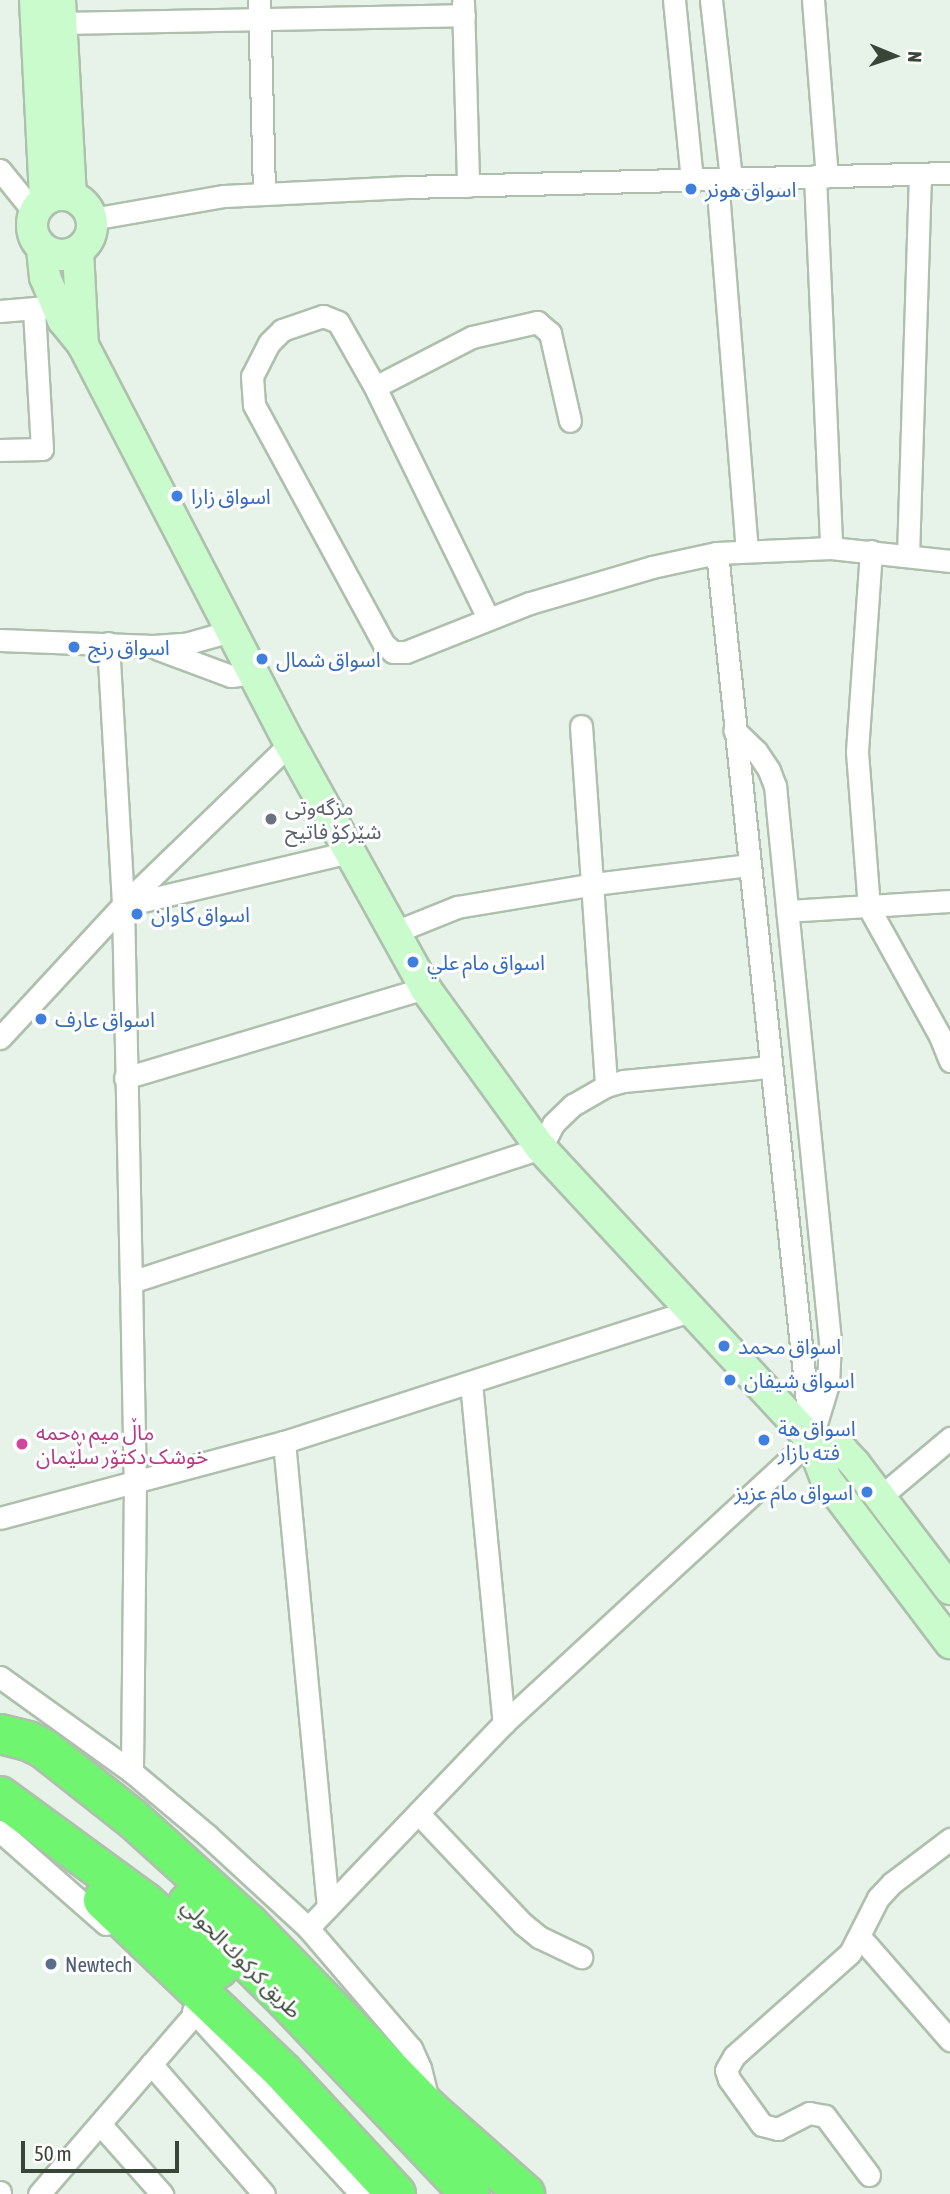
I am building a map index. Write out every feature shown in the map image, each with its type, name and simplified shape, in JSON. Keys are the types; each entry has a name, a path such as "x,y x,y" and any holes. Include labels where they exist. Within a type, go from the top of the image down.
{"highway":[{"name":"طريق كركوك الحولي","path":"0,1736 89,1809 283,2033 437,2194"},
{"path":"0,1736 43,1748 133,1819 249,1924 430,2110 525,2194"},
{"name":"طريق كركوك الحولي","path":"0,1796 183,1916 470,2194"},
{"path":"0,1812 132,1925 193,1983 282,2071 396,2194"}],"street":[{"path":"35,0 50,202"},
{"path":"674,0 692,180"},
{"path":"711,0 747,550"},
{"path":"813,0 821,176 831,548"},
{"path":"0,450 42,449 45,277 42,249 32,232 50,202 60,11 463,7 468,186"},
{"path":"260,9 264,194"},
{"path":"0,170 50,202 85,205 92,219 90,237 78,251 60,256 42,249"},
{"path":"92,219 224,196 468,186 950,173"},
{"path":"908,556 920,174"},
{"path":"78,251 83,345"},
{"path":"0,311 45,308 63,320 83,345 290,744 425,988 541,1148 811,1440 842,1450 950,1588"},
{"path":"488,618 375,387 338,322 323,316 290,326 275,336 260,359 251,386 258,414 388,649 406,652 488,618 652,567 717,553 831,548 950,561"},
{"path":"375,387 472,337 537,322 550,332 570,421"},
{"path":"871,551 857,752 869,908 940,1036 950,1061"},
{"path":"717,553 811,1440 826,1479 950,1643"},
{"path":"0,640 153,646 185,644 232,631"},
{"path":"108,643 122,905 131,1282 135,1482 132,1772"},
{"path":"153,646 231,676 254,673"},
{"path":"581,726 606,1086"},
{"path":"308,1928 504,1723 811,1440 828,1384 831,1353 775,786 756,751 734,730"},
{"path":"0,1038 122,905 290,744"},
{"path":"122,905 350,852"},
{"path":"395,932 440,911 594,884 748,865"},
{"path":"787,911 950,901"},
{"path":"125,1078 425,988"},
{"path":"764,1009 796,1005"},
{"path":"131,1282 541,1148 553,1124 563,1114 589,1094 606,1086 624,1081 770,1067"},
{"path":"0,1518 284,1442 692,1310"},
{"path":"471,1383 504,1723"},
{"path":"880,1497 950,1438"},
{"path":"284,1442 328,1907"},
{"path":"0,1678 132,1772 207,1835 308,1928 411,2048 420,2068 430,2110"},
{"path":"418,1813 523,1924 539,1937 581,1957"},
{"path":"0,1830 122,1938 195,2012 361,2194"},
{"path":"869,2175 825,2116 808,2113 778,2129 762,2125 729,2079 726,2070 734,2056 850,1953 878,1898 892,1883 950,1839"},
{"path":"860,1937 950,2040"},
{"path":"39,2194 195,2012"},
{"path":"151,2064 264,2194"},
{"path":"100,2124 162,2194"}],"place":[{"name":"اسواق هونر","path":"691,189"},
{"name":"اسواق زارا","path":"177,496"},
{"name":"اسواق رنج","path":"74,647"},
{"name":"اسواق شمال","path":"262,659"},
{"name":"مزگەوتی شێرکۆ فاتیح","path":"271,819"},
{"name":"اسواق كاوان","path":"137,914"},
{"name":"اسواق مام علي","path":"413,962"},
{"name":"اسواق عارف","path":"41,1019"},
{"name":"اسواق محمد","path":"724,1346"},
{"name":"اسواق شيفان","path":"730,1380"},
{"name":"اسواق هة فته بازار","path":"764,1440"},
{"name":"ماڵ میم رەحمە خوشک دکتۆر سڵێمان","path":"22,1444"},
{"name":"اسواق مام عزيز","path":"867,1492"},
{"name":"Newtech","path":"51,1964"}]}
